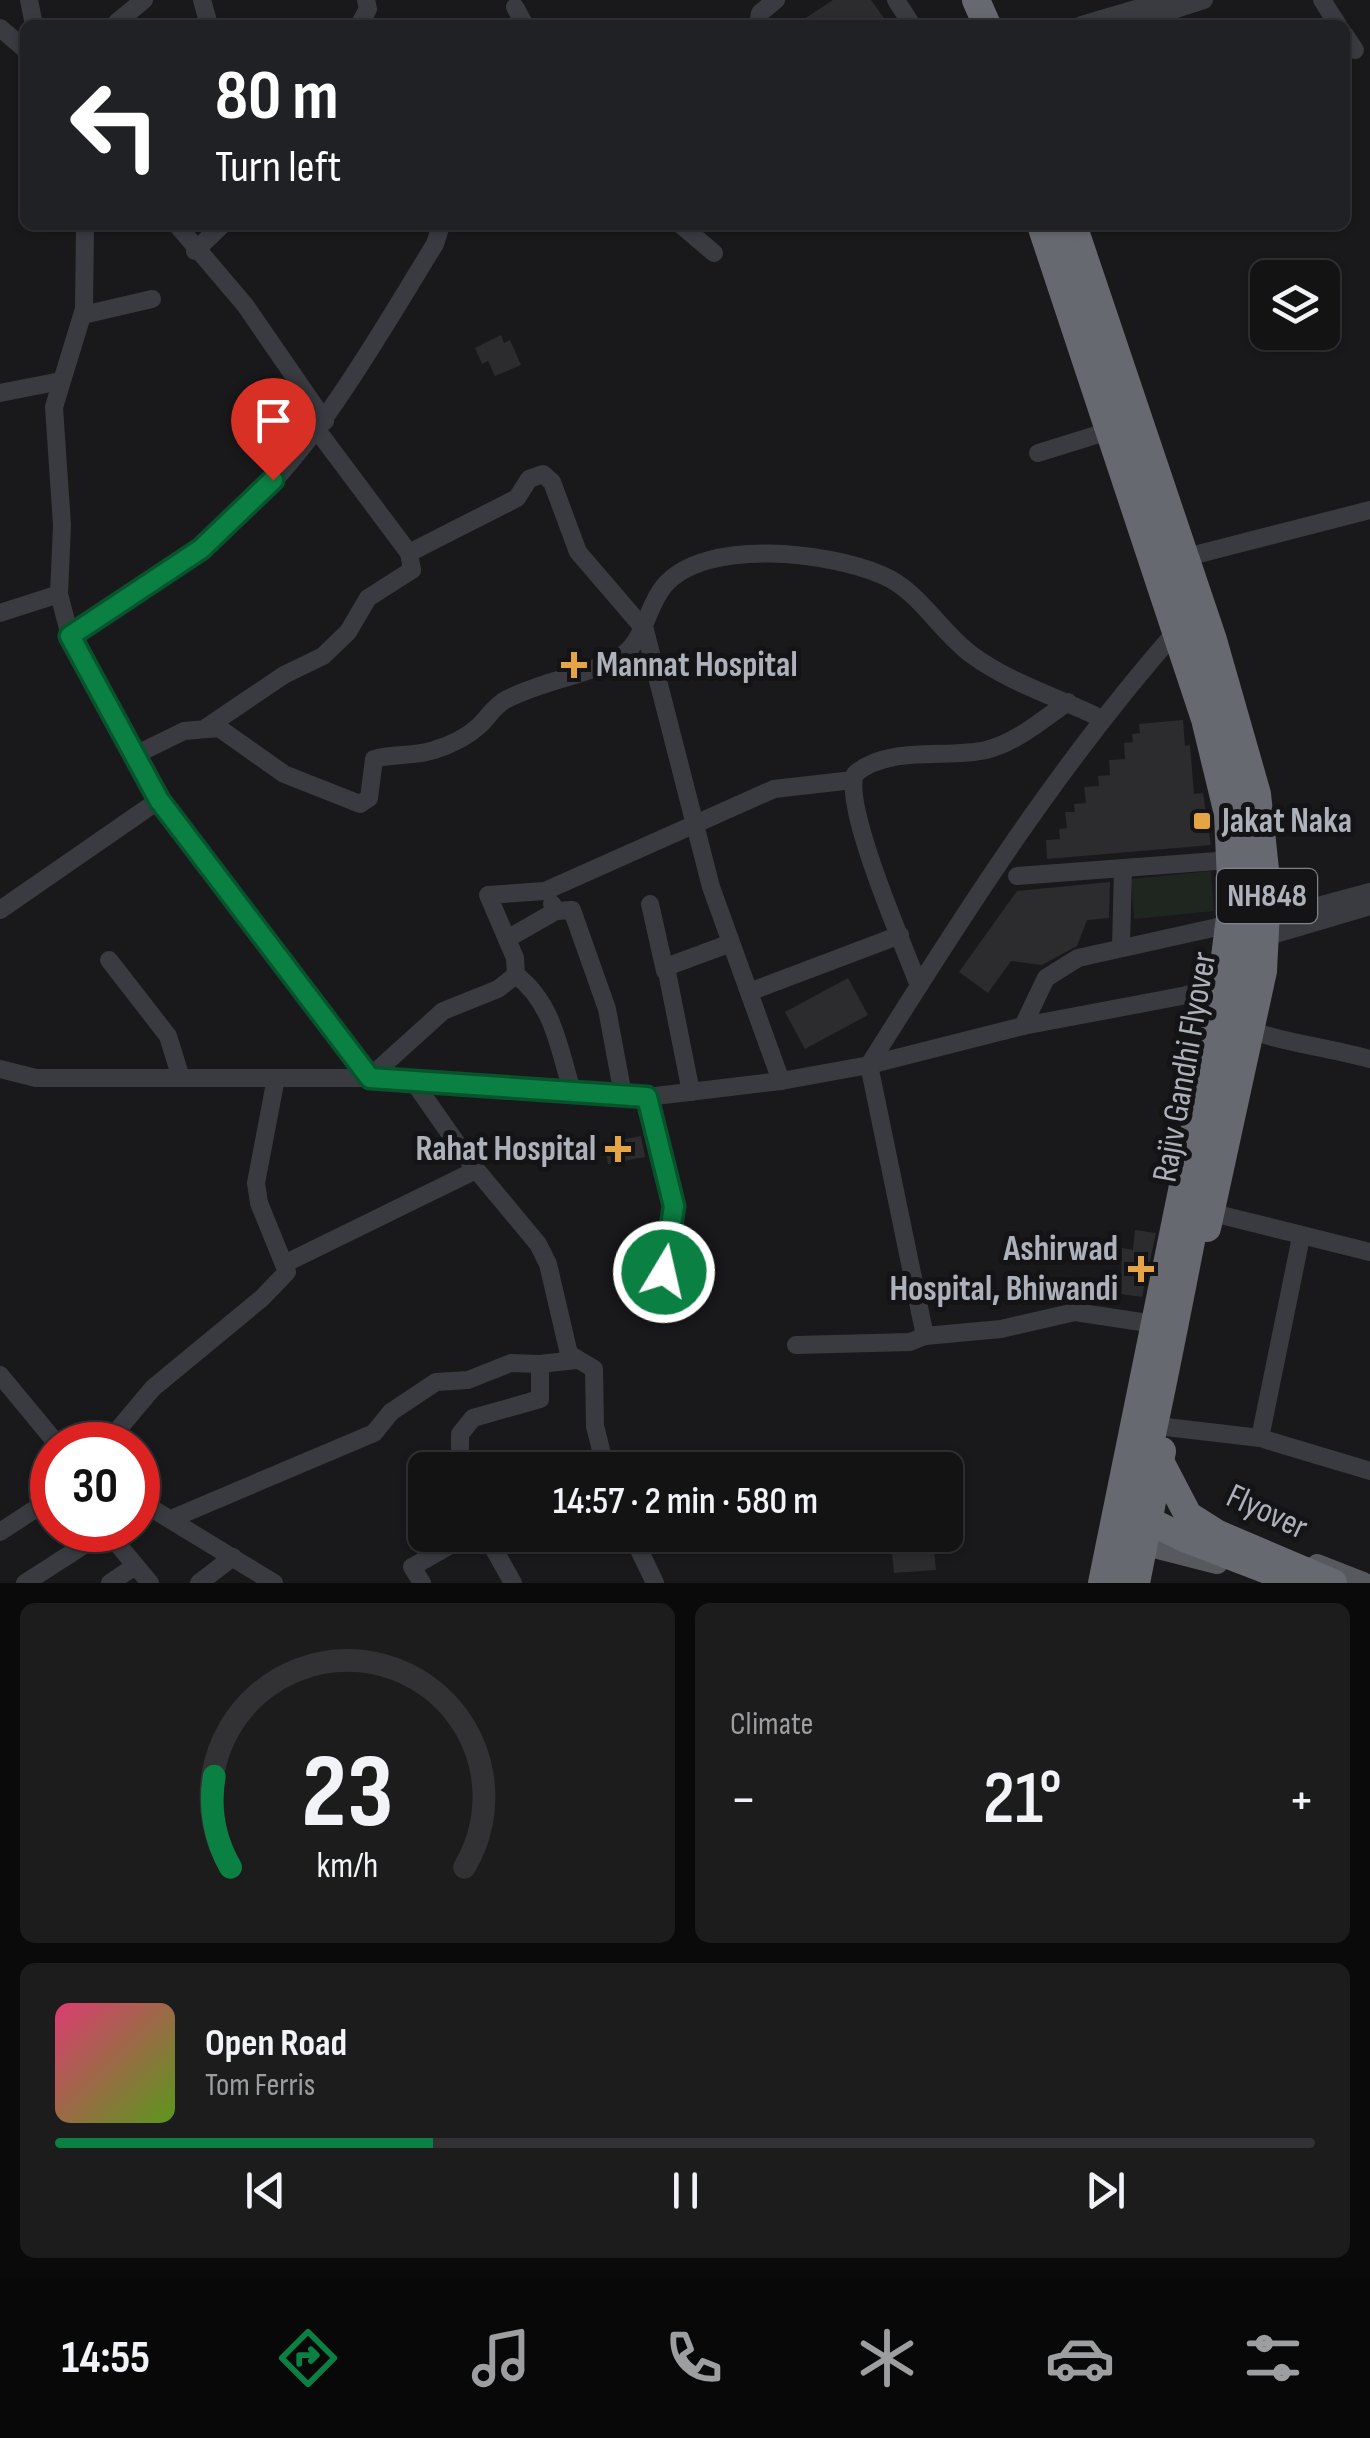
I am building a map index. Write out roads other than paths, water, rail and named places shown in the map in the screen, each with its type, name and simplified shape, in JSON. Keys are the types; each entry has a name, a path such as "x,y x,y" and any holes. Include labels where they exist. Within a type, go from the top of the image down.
{"highway":[{"name":"NH848","path":"1044,230 1205,718 1228,814 1228,928 1223,980 1156,1323 1137,1502 1144,1546 1136,1583"},
{"name":"Rajiv Gandhi Flyover","path":"1059,230 1207,678 1242,816 1248,871 1246,943 1159,1436 1137,1502 1118,1583"},
{"name":"NH848","path":"1075,230 1200,605 1258,794 1266,928 1260,990 1186,1332 1159,1436"},
{"name":"Flyover","path":"1159,1436 1170,1488 1188,1515 1218,1534 1333,1583"},
{"name":"NH848","path":"1102,1583 1112,1535 1137,1502"},
{"name":"Flyover","path":"1137,1502 1184,1538 1301,1583"}],"main road":[{"path":"1137,1502 1363,1583"},
{"path":"1112,1535 1195,1556 1272,1583"}],"street":[{"path":"119,20 144,0"},
{"path":"759,20 760,13 776,0"},
{"path":"1099,20 1166,0"},
{"path":"1142,20 1204,0"},
{"path":"515,7 522,20"},
{"path":"0,28 20,45"},
{"path":"85,230 83,315 61,381 54,425 62,525 59,594 70,636 159,800 370,1078"},
{"path":"135,755 184,731 207,726 284,674 336,646 368,598 412,570 410,553 321,425 245,305 181,230"},
{"path":"196,250 217,230"},
{"path":"70,636 214,539 321,425 440,230"},
{"path":"687,230 714,253"},
{"path":"83,315 152,298"},
{"path":"0,394 61,381"},
{"path":"1038,453 1110,431"},
{"path":"410,553 516,498 530,479 543,474 556,491 578,552 645,630 693,822 781,1081"},
{"path":"1154,566 1370,510"},
{"path":"207,726 231,734 284,774 360,804 369,798 374,758 416,755 449,745 466,736 508,699 619,658 645,630 663,587 681,570 701,561 742,554 858,566 900,584 956,643 976,658 1102,719"},
{"path":"0,613 59,594"},
{"path":"926,1336 869,1065 1022,830 1102,719 1200,605"},
{"path":"572,1091 548,1010 532,987 516,975 515,958 488,895 545,891 774,789 852,780 865,766 886,761 1000,746 1068,702"},
{"path":"852,780 866,842 919,986"},
{"path":"0,910 159,800"},
{"path":"1017,876 1230,860"},
{"path":"1122,868 1122,946"},
{"path":"545,891 556,911"},
{"path":"1266,928 1370,892"},
{"path":"650,904 691,1092"},
{"path":"1024,1026 1046,978 1078,958 1122,946 1228,928 1266,928 1370,906"},
{"path":"506,938 556,911 572,910 607,1009 623,1095"},
{"path":"749,992 900,935"},
{"path":"665,972 670,964 731,943"},
{"path":"109,960 168,1036 182,1078"},
{"path":"370,1078 443,1011 498,989 516,975"},
{"path":"0,1069 36,1078 411,1078 647,1097 781,1081 869,1065 1024,1026 1186,995 1223,980 1260,990"},
{"path":"1186,995 1218,1018 1251,1033 1370,1058"},
{"path":"124,1422 153,1388 283,1280 286,1263 267,1225 256,1183 276,1078"},
{"path":"411,1078 476,1170 538,1244 548,1264 569,1354 576,1360"},
{"path":"647,1097 674,1206 664,1272"},
{"path":"286,1263 476,1170"},
{"path":"1180,1205 1370,1252"},
{"path":"1260,1438 1301,1237"},
{"path":"796,1344 910,1342 926,1336 1001,1329 1075,1312 1156,1323 1186,1332"},
{"path":"171,1518 374,1434 391,1412 436,1382 468,1380 511,1363 576,1360 590,1364 595,1371 595,1426 602,1452"},
{"path":"460,1452 460,1434 473,1418 540,1399 540,1364"},
{"path":"0,1374 39,1422"},
{"path":"1159,1436 1260,1438 1370,1472"},
{"path":"0,1532 30,1512"},
{"path":"160,1512 274,1583"},
{"path":"25,1583 72,1552"},
{"path":"123,1552 150,1583"},
{"path":"422,1583 412,1567 438,1552"},
{"path":"496,1552 514,1583"},
{"path":"640,1552 655,1583"},
{"path":"200,1583 233,1558"},
{"path":"110,1583 134,1566"}],"place":[{"name":"Mannat Hospital","path":"574,665"},
{"name":"Jakat Naka","path":"1202,821"},
{"name":"Rahat Hospital","path":"618,1149"},
{"name":"Ashirwad Hospital, Bhiwandi","path":"1141,1269"}]}
